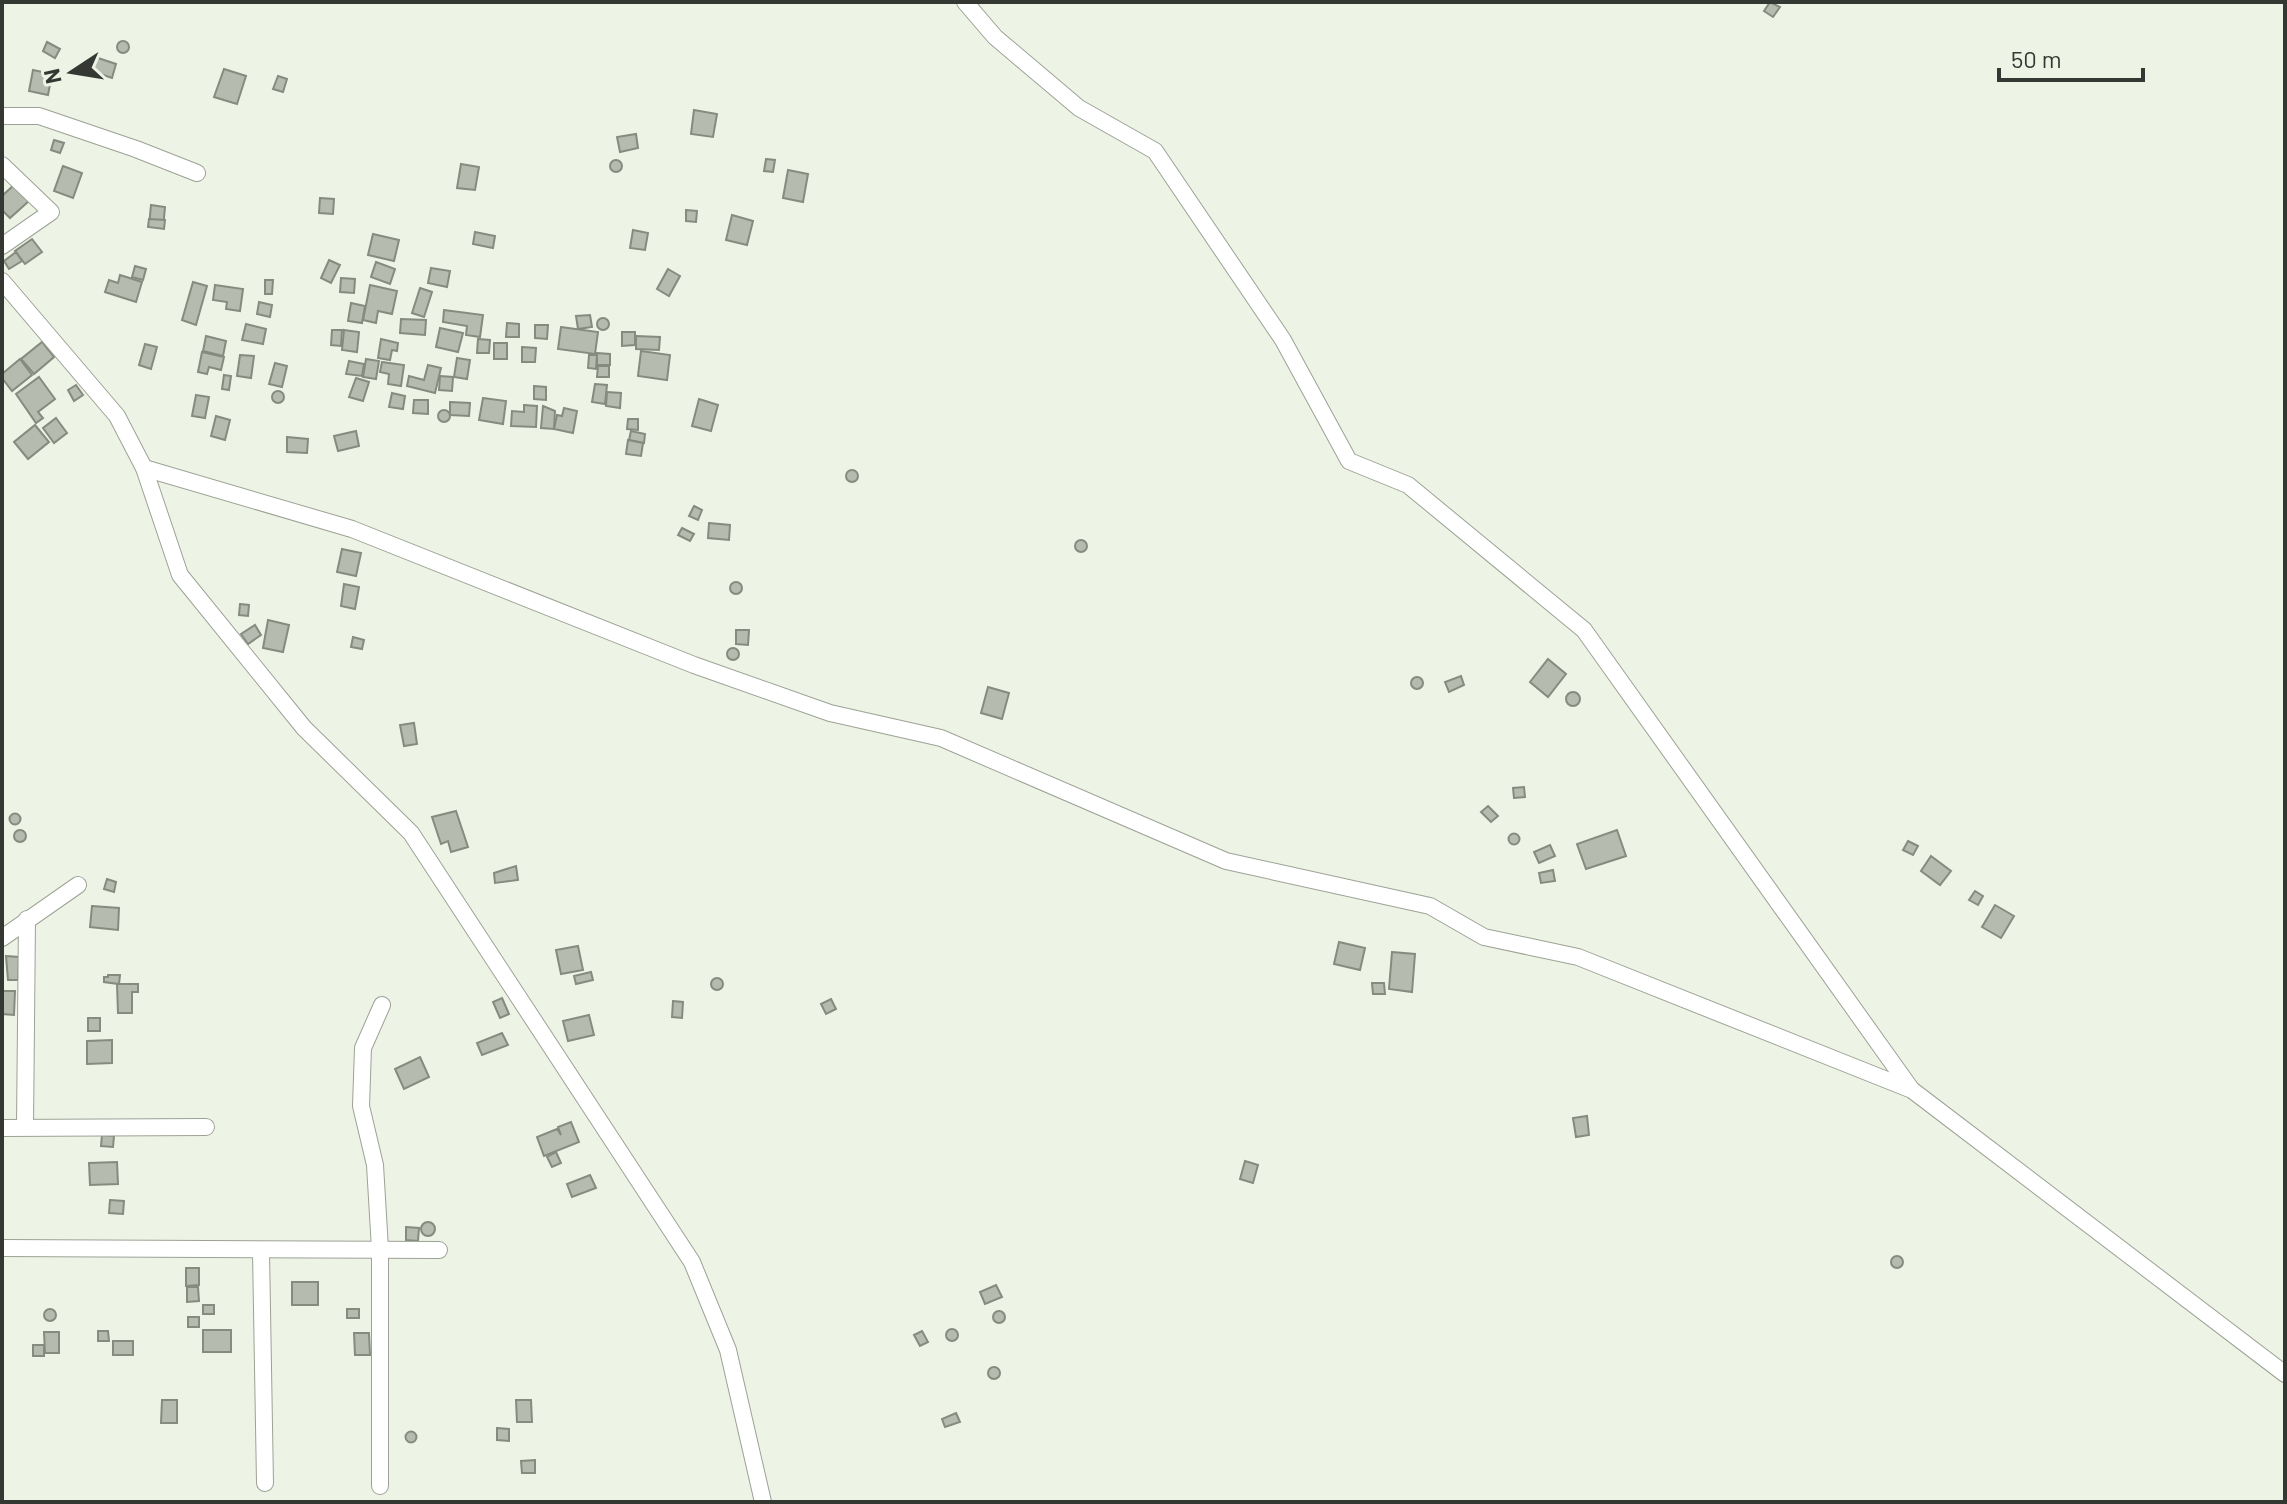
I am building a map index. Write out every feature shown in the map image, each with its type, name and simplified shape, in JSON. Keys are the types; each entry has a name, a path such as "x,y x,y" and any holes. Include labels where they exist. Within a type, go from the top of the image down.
{"street":[{"path":"965,2 995,37 1079,108 1155,151 1283,340 1349,461 1408,485 1584,630 1912,1090"},
{"path":"2,116 39,116 197,173"},
{"path":"2,165 51,212 2,246"},
{"path":"2,281 117,416 144,468 180,575 304,728 411,833 692,1262 728,1350 763,1502"},
{"path":"144,468 352,529 694,665 830,713 941,738 1226,861 1430,906 1484,937 1578,957 1912,1090 2285,1374"},
{"path":"2,938 78,885"},
{"path":"25,1127 27,919"},
{"path":"380,1486 380,1249 375,1165 361,1106 363,1048 382,1005"},
{"path":"2,1128 206,1127"},
{"path":"2,1248 439,1250"},
{"path":"261,1252 265,1483"}],"building":[{"path":"1770,2 1780,7 1773,17 1764,11"},
{"path":"47,42 60,49 55,58 43,51"},
{"path":"118,42 128,42 128,52 118,52"},
{"path":"95,57 116,64 112,78 91,71"},
{"path":"224,69 246,76 237,104 214,97"},
{"path":"33,70 52,74 48,95 29,91"},
{"path":"278,76 287,79 283,92 273,89"},
{"path":"694,110 717,114 713,137 691,134"},
{"path":"636,134 638,148 620,152 617,137"},
{"path":"54,140 64,143 60,153 51,150"},
{"path":"766,159 775,160 773,172 764,171"},
{"path":"611,161 621,161 621,171 611,171"},
{"path":"461,164 479,167 475,190 457,188"},
{"path":"63,166 82,173 73,198 54,191"},
{"path":"788,170 808,174 803,202 783,198"},
{"path":"14,185 29,201 10,218 2,210 2,196"},
{"path":"320,198 334,199 333,214 319,213"},
{"path":"151,205 165,207 163,228 149,226"},
{"path":"686,210 697,211 696,222 686,221"},
{"path":"732,215 753,221 747,245 726,240"},
{"path":"149,219 165,220 164,229 148,227"},
{"path":"633,230 648,233 645,250 630,248"},
{"path":"475,232 495,236 493,248 473,244"},
{"path":"373,234 399,240 394,261 368,255"},
{"path":"32,239 42,252 25,264 15,251"},
{"path":"16,252 22,261 9,269 4,261"},
{"path":"329,260 340,265 331,283 321,278"},
{"path":"376,262 395,269 390,284 371,277"},
{"path":"135,266 146,269 143,280 132,277"},
{"path":"431,268 450,271 447,287 428,283"},
{"path":"668,269 680,276 669,296 657,289"},
{"path":"120,275 142,282 136,302 105,292 109,280 118,283"},
{"path":"341,278 355,279 354,293 340,292"},
{"path":"265,280 273,280 272,294 265,294"},
{"path":"193,282 207,286 196,325 182,320"},
{"path":"215,285 243,289 240,311 226,309 227,302 213,300"},
{"path":"370,285 397,291 392,314 378,311 376,323 363,320"},
{"path":"420,288 432,292 424,317 412,313"},
{"path":"259,302 272,305 270,317 257,314"},
{"path":"351,303 365,306 362,323 348,321"},
{"path":"444,310 483,315 480,337 466,335 467,326 443,322"},
{"path":"590,315 592,327 578,329 576,316"},
{"path":"603,318 609,324 603,330 597,324"},
{"path":"401,319 426,320 425,335 400,333"},
{"path":"507,323 519,324 519,337 506,337"},
{"path":"246,324 266,329 263,344 242,340"},
{"path":"535,325 548,325 547,339 535,338"},
{"path":"561,327 598,332 595,354 558,349"},
{"path":"440,328 463,333 458,352 436,347"},
{"path":"332,330 342,330 341,346 331,345"},
{"path":"344,330 359,332 357,352 342,350"},
{"path":"622,332 635,332 635,345 622,346"},
{"path":"206,336 226,341 223,356 203,351"},
{"path":"636,336 660,337 659,350 636,349"},
{"path":"381,339 398,343 397,351 392,350 390,360 378,358"},
{"path":"478,339 490,340 489,353 477,353"},
{"path":"42,342 54,357 34,374 21,359"},
{"path":"494,343 507,343 507,359 494,359"},
{"path":"145,344 157,347 151,369 139,365"},
{"path":"522,347 536,348 535,362 522,362"},
{"path":"641,351 670,355 667,380 638,376"},
{"path":"202,352 224,357 221,370 209,367 207,374 198,372"},
{"path":"597,353 610,354 610,365 597,365"},
{"path":"240,355 254,356 251,378 237,376"},
{"path":"589,355 597,355 596,369 588,368"},
{"path":"457,358 470,360 467,379 454,377"},
{"path":"20,359 32,375 12,391 2,374"},
{"path":"366,359 379,361 376,379 363,377"},
{"path":"349,361 364,364 362,376 346,374"},
{"path":"382,362 404,365 401,386 388,384 389,374 380,372"},
{"path":"275,363 287,366 282,387 269,384"},
{"path":"428,365 441,368 435,393 407,386 409,376 424,380"},
{"path":"598,366 609,366 609,377 597,377"},
{"path":"224,375 231,376 229,390 222,389"},
{"path":"440,376 453,377 452,391 439,390"},
{"path":"39,377 55,399 38,412 43,418 36,423 16,394"},
{"path":"356,378 369,382 363,401 349,397"},
{"path":"595,384 607,385 605,404 592,402"},
{"path":"76,385 83,395 74,401 68,390"},
{"path":"534,386 546,387 546,400 534,399"},
{"path":"278,391 284,397 278,403 272,397"},
{"path":"607,392 621,393 620,408 606,406"},
{"path":"392,393 405,396 403,409 389,407"},
{"path":"196,395 209,397 205,418 192,416"},
{"path":"483,398 506,401 503,424 479,420"},
{"path":"699,399 718,405 711,431 692,426"},
{"path":"414,400 428,400 428,414 413,413"},
{"path":"450,402 470,403 469,416 450,415"},
{"path":"524,405 537,406 536,427 511,426 512,411 524,412"},
{"path":"543,406 555,411 554,429 541,428"},
{"path":"564,408 577,411 573,433 554,429 557,415 562,416"},
{"path":"444,410 450,416 444,422 438,416"},
{"path":"216,416 230,420 225,440 211,436"},
{"path":"56,418 67,433 54,443 43,428"},
{"path":"628,419 638,419 638,430 627,429"},
{"path":"35,425 49,442 28,459 14,442"},
{"path":"356,431 359,446 338,451 334,436"},
{"path":"631,431 645,434 644,443 629,440"},
{"path":"287,437 308,439 307,453 287,452"},
{"path":"628,440 643,443 641,456 626,454"},
{"path":"847,471 857,471 857,481 847,481"},
{"path":"694,506 702,510 698,520 689,516"},
{"path":"709,523 730,525 729,540 708,538"},
{"path":"682,528 694,534 690,541 678,535"},
{"path":"1081,540 1087,546 1081,552 1075,546"},
{"path":"342,549 361,553 356,576 337,572"},
{"path":"736,582 742,588 736,594 730,588"},
{"path":"344,584 359,587 355,609 341,606"},
{"path":"240,604 249,605 248,616 239,615"},
{"path":"268,620 289,625 283,652 263,648"},
{"path":"255,625 261,635 248,644 241,634"},
{"path":"736,630 749,630 748,645 736,644"},
{"path":"353,637 364,640 362,649 351,647"},
{"path":"733,648 739,654 733,660 727,654"},
{"path":"1548,659 1566,674 1548,697 1530,682"},
{"path":"1461,676 1464,685 1449,692 1445,682"},
{"path":"1417,677 1423,683 1417,689 1411,683"},
{"path":"988,687 1009,693 1002,719 981,713"},
{"path":"1573,692 1580,699 1573,706 1566,699"},
{"path":"414,723 417,744 404,746 400,725"},
{"path":"1524,787 1525,797 1514,798 1513,788"},
{"path":"1488,806 1498,816 1491,822 1481,812"},
{"path":"456,811 468,847 451,852 448,841 441,844 432,817"},
{"path":"15,813 21,819 15,825 9,819"},
{"path":"20,830 26,836 20,842 14,836"},
{"path":"1617,830 1626,856 1586,869 1577,844"},
{"path":"1514,833 1520,839 1514,845 1508,839"},
{"path":"1908,841 1918,846 1913,855 1903,850"},
{"path":"1550,845 1555,856 1539,863 1534,852"},
{"path":"1931,856 1951,871 1940,885 1921,871"},
{"path":"516,866 518,880 495,883 494,873"},
{"path":"1553,870 1555,881 1541,883 1539,873"},
{"path":"107,879 116,882 114,892 104,889"},
{"path":"1975,891 1983,896 1978,905 1969,900"},
{"path":"1995,905 2014,916 2001,938 1982,927"},
{"path":"92,906 119,908 118,930 90,927"},
{"path":"1339,942 1365,948 1360,970 1334,964"},
{"path":"578,946 583,970 561,974 556,950"},
{"path":"1392,952 1415,954 1412,992 1389,989"},
{"path":"6,956 19,957 18,980 8,980"},
{"path":"591,972 593,980 576,984 574,976"},
{"path":"120,975 119,984 104,982 104,977"},
{"path":"717,978 723,984 717,990 711,984"},
{"path":"1372,983 1384,983 1385,994 1373,994"},
{"path":"117,984 138,984 138,992 132,992 132,1013 118,1013"},
{"path":"2,991 15,991 14,1015 2,1014"},
{"path":"502,998 509,1014 500,1018 493,1002"},
{"path":"831,999 836,1009 826,1014 821,1004"},
{"path":"673,1001 683,1002 682,1018 672,1017"},
{"path":"589,1015 594,1035 568,1041 563,1021"},
{"path":"88,1018 100,1018 100,1031 88,1031"},
{"path":"502,1033 508,1045 482,1055 477,1043"},
{"path":"112,1040 112,1063 87,1064 87,1041"},
{"path":"420,1057 429,1077 404,1089 395,1069"},
{"path":"1587,1116 1589,1135 1576,1137 1573,1118"},
{"path":"571,1122 579,1142 544,1156 537,1137 557,1129 561,1135 558,1127"},
{"path":"102,1135 114,1136 113,1147 101,1146"},
{"path":"556,1152 561,1163 552,1167 547,1157"},
{"path":"1245,1161 1258,1165 1253,1183 1240,1179"},
{"path":"117,1162 118,1184 90,1185 89,1163"},
{"path":"590,1175 596,1188 572,1197 567,1184"},
{"path":"110,1200 124,1201 123,1214 109,1213"},
{"path":"428,1222 435,1229 428,1236 421,1229"},
{"path":"406,1227 419,1228 418,1241 406,1240"},
{"path":"1897,1256 1903,1262 1897,1268 1891,1262"},
{"path":"186,1268 199,1268 199,1285 186,1286"},
{"path":"292,1282 318,1282 318,1305 292,1305"},
{"path":"996,1285 1002,1297 985,1304 980,1292"},
{"path":"187,1287 198,1287 199,1301 187,1302"},
{"path":"203,1305 214,1305 214,1314 203,1314"},
{"path":"50,1309 56,1315 50,1321 44,1315"},
{"path":"347,1309 359,1309 359,1318 347,1318"},
{"path":"999,1311 1005,1317 999,1323 993,1317"},
{"path":"188,1317 199,1317 199,1327 188,1327"},
{"path":"952,1329 958,1335 952,1341 946,1335"},
{"path":"203,1330 231,1330 231,1352 203,1352"},
{"path":"98,1331 108,1331 109,1341 98,1341"},
{"path":"922,1331 928,1342 920,1346 914,1335"},
{"path":"44,1332 59,1332 59,1353 45,1353"},
{"path":"354,1333 369,1333 370,1355 355,1355"},
{"path":"113,1341 133,1341 133,1355 113,1355"},
{"path":"33,1345 44,1345 44,1356 33,1356"},
{"path":"994,1367 1000,1373 994,1379 988,1373"},
{"path":"162,1400 177,1400 177,1423 161,1423"},
{"path":"516,1400 531,1400 532,1422 517,1422"},
{"path":"956,1413 960,1422 945,1427 942,1419"},
{"path":"497,1428 509,1429 509,1441 497,1440"},
{"path":"411,1431 417,1437 411,1443 405,1437"},
{"path":"535,1460 535,1473 522,1473 521,1461"}]}
